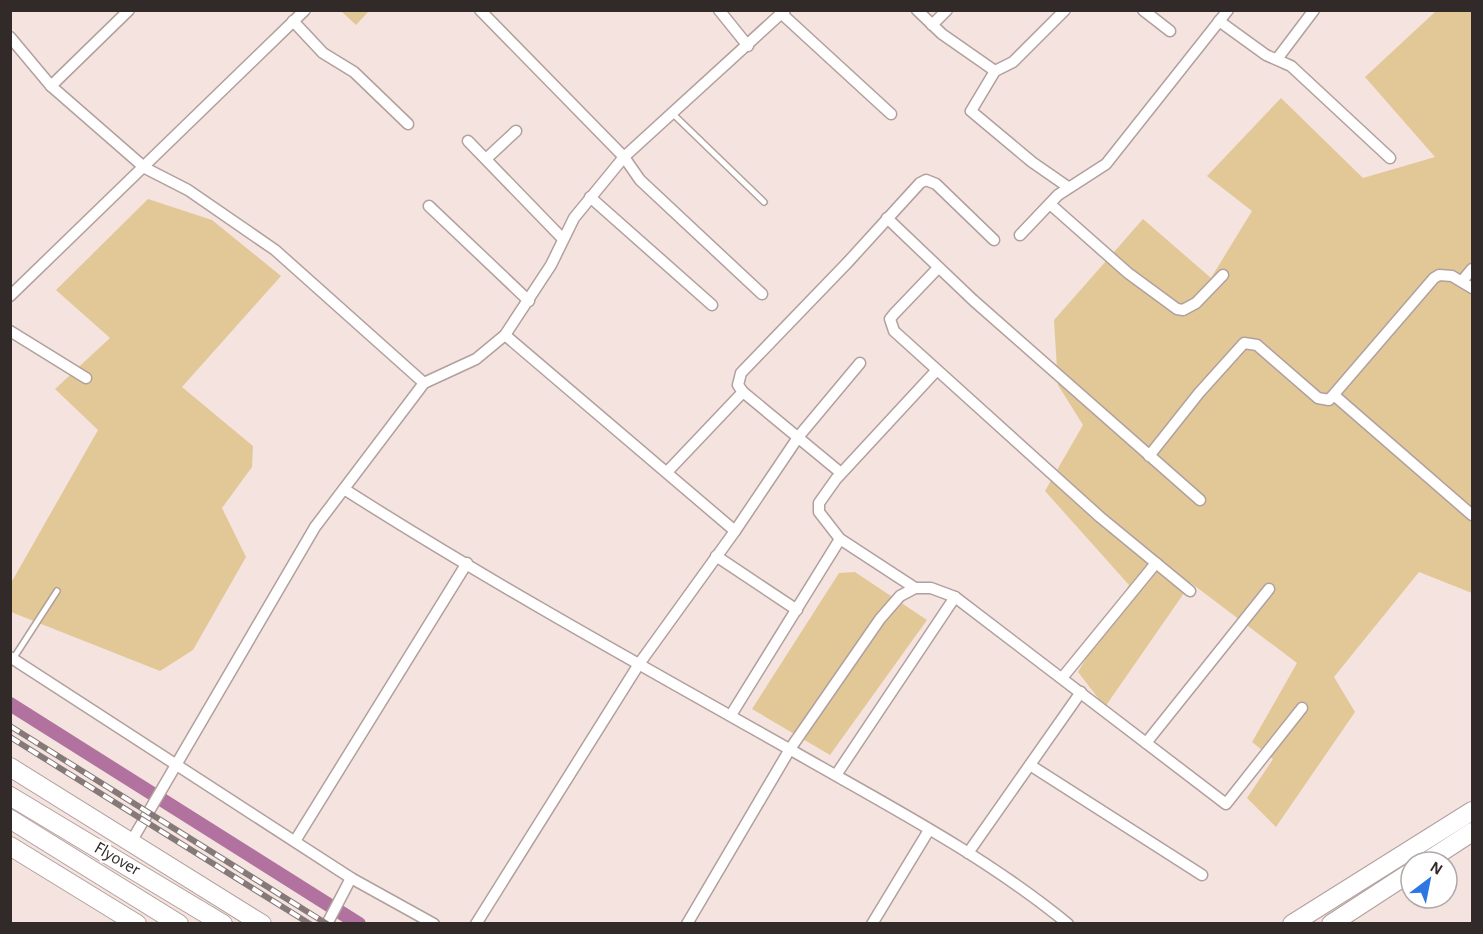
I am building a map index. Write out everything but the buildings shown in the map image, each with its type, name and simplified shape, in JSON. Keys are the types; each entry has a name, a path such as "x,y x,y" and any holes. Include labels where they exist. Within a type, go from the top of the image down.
{"highway":[{"path":"10,767 262,924"},
{"name":"Flyover","path":"10,796 222,924"},
{"path":"1292,924 1473,811"},
{"name":"Flyover","path":"10,819 179,924"},
{"path":"1445,850 1473,832"},
{"path":"10,846 137,924"},
{"path":"1341,921 1399,880"}],"street":[{"path":"51,86 129,10"},
{"path":"10,296 145,168 305,10"},
{"path":"480,10 624,157 646,186 762,294"},
{"path":"719,10 748,46"},
{"path":"917,10 972,57 995,71"},
{"path":"932,25 947,10"},
{"path":"1065,10 1013,62 995,71 971,111 1032,162 1068,187"},
{"path":"1143,10 1170,32"},
{"path":"1020,235 1068,187 1106,164 1228,10"},
{"path":"1277,59 1314,10"},
{"path":"131,842 303,545 424,383 476,359 505,335 529,301 551,265 563,239 590,197 624,157 783,12 891,114"},
{"path":"293,21 323,53 354,72 408,124"},
{"path":"1219,21 1298,71 1390,158"},
{"path":"10,37 51,86 145,168 188,190 274,250 424,383"},
{"path":"487,158 516,131"},
{"path":"468,141 487,158 563,239"},
{"path":"841,474 799,436 743,392 738,385 741,373 914,188 926,180 936,184 994,240"},
{"path":"590,197 712,305"},
{"path":"1050,204 1147,288 1177,309 1183,310 1196,303 1223,275"},
{"path":"429,206 529,301"},
{"path":"888,218 938,268 1200,500"},
{"path":"938,268 890,320 894,330 936,371 1100,517 1190,591"},
{"path":"1462,281 1473,269"},
{"path":"1149,456 1199,393 1244,343 1257,345 1318,398 1329,400 1335,396 1434,278 1445,274 1473,288"},
{"path":"10,331 86,378"},
{"path":"505,335 735,531"},
{"path":"476,924 639,664 735,531 799,436 860,363"},
{"path":"915,588 840,539 819,512 819,503 823,493 936,371"},
{"path":"667,472 743,392"},
{"path":"1335,396 1473,515"},
{"path":"344,489 639,664 836,775 968,853 1016,882 1068,924"},
{"path":"731,715 840,539"},
{"path":"716,556 797,610"},
{"path":"295,841 467,562"},
{"path":"1062,678 1156,563"},
{"path":"687,924 790,750 880,619 900,596 915,588 931,588 955,597 1226,804 1302,708"},
{"path":"1146,743 1269,589"},
{"path":"836,775 955,597"},
{"path":"12,658 351,878 434,924"},
{"path":"968,853 1081,692"},
{"path":"1030,765 1202,876"},
{"path":"872,924 929,831"},
{"path":"327,922 351,878"}],"lane":[{"path":"672,113 764,202"},
{"path":"12,658 57,591"}],"shaded area":[{"path":"341,11 369,11 356,25"},
{"path":"1436,11 1472,11 1472,593 1419,572 1334,677 1355,712 1276,827 1247,798 1273,759 1252,742 1297,663 1191,583 1105,707 1078,672 1129,585 1045,491 1083,425 1058,385 1054,320 1143,219 1211,278 1252,211 1207,176 1281,98 1363,178 1435,157 1365,77"},
{"path":"148,199 212,220 281,276 182,387 253,446 252,467 222,508 246,557 193,650 160,671 11,612 11,583 98,430 55,389 110,338 56,290"},
{"path":"855,572 927,620 830,755 752,709 839,573"}],"waterway":[{"path":"10,704 359,924"}],"railway":[{"path":"10,726 327,924"},
{"path":"10,737 310,924"}]}
